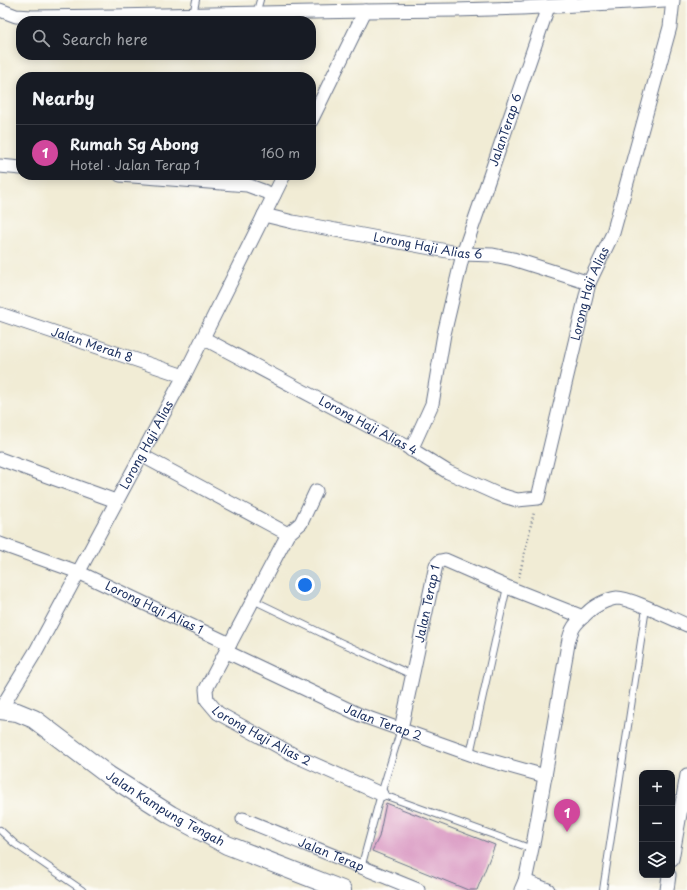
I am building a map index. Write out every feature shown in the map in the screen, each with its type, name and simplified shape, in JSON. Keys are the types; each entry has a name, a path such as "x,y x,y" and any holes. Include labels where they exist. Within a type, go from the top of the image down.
{"street":[{"path":"112,16 255,14 362,7 456,10 548,7 578,3 665,0"},
{"name":"Lorong Haji Alias","path":"538,498 589,283 614,233 670,27 673,0"},
{"path":"316,110 362,7"},
{"name":"JalanTerap 6","path":"463,254 548,7"},
{"path":"0,10 16,16"},
{"path":"0,166 16,168"},
{"path":"184,180 247,185 274,195"},
{"name":"Lorong Haji Alias","path":"0,710 36,651 184,376 282,180"},
{"name":"Lorong Haji Alias 6","path":"264,215 293,222 463,254 493,255 512,259 589,283"},
{"path":"411,450 432,404 444,334 463,254"},
{"name":"Jalan Merah 8","path":"0,314 184,376"},
{"name":"Lorong Haji Alias 4","path":"203,338 411,450 448,472 497,494 517,500 538,498"},
{"path":"141,455 288,534"},
{"path":"0,459 116,501"},
{"name":"Lorong Haji Alias 2","path":"316,491 301,523 288,534 206,689 207,700 218,713 296,756 381,794"},
{"name":"Lorong Haji Alias 1","path":"0,544 78,572 228,648"},
{"name":"Jalan Terap 1","path":"400,729 436,565 440,561 445,560 511,589 583,617"},
{"path":"548,890 523,885 532,849 572,629 589,611 603,602 617,598 632,602 687,625"},
{"name":"Jalan Terap 2","path":"228,648 360,715 470,754 545,776"},
{"name":"Jalan Kampung Tengah","path":"0,710 17,712 34,719 108,776 171,815 213,838 227,845 342,890"},
{"path":"675,842 687,774"},
{"name":"Jalan Terap","path":"243,819 418,890"},
{"path":"666,890 668,878"}],"lane":[{"path":"193,15 196,0"},
{"path":"255,14 260,0"},
{"path":"470,754 511,589"},
{"path":"253,600 412,675"},
{"path":"603,890 646,608"},
{"path":"361,868 400,729"},
{"path":"381,794 532,849"},
{"path":"0,830 15,844 82,890"}],"path":[{"path":"511,589 538,498"}],"building":[{"path":"386,803 495,845 477,890 468,890 372,851 379,837"}],"place":[{"name":"Rumah Sg Abong","path":"567,832"}]}
